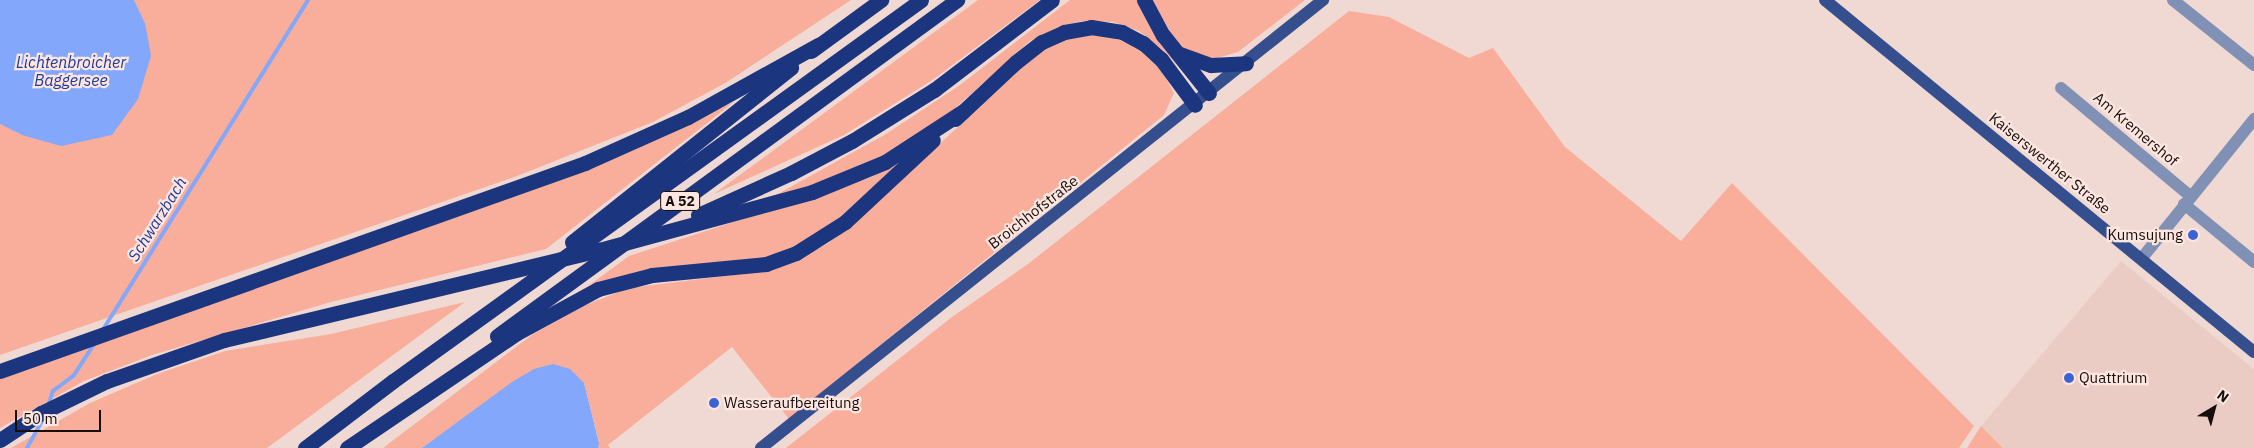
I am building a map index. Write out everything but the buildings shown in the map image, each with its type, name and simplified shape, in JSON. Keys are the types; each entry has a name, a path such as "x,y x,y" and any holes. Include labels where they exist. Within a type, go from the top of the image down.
{"highway":[{"path":"525,288 561,251 818,45 881,0"},
{"name":"A 52","path":"305,448 392,381 525,288 921,0"},
{"name":"A 52","path":"347,448 406,406 527,313 957,0"},
{"path":"658,233 791,174 852,140 934,90 1052,0"},
{"path":"1144,0 1156,25 1209,94"},
{"path":"406,406 518,333 598,289 652,275 766,264 796,253 845,222 962,112 1042,42 1064,32 1091,27 1122,32 1142,43 1161,58 1195,105"},
{"path":"0,371 585,163 688,117 818,45"},
{"path":"1178,53 1210,65 1246,63"},
{"path":"0,440 68,399 158,361 224,340 431,291 812,192 885,162 962,112"}],"main road":[{"name":"Broichhofstraße","path":"761,448 1209,94 1323,0"},
{"name":"Kaiserswerther Straße","path":"1825,0 2142,258 2254,352"}],"street":[{"path":"2174,0 2254,65"},
{"name":"Am Kremershof","path":"2061,88 2254,262"},
{"path":"2142,258 2254,119"}],"shaded area":[{"path":"134,0 851,0 727,82 653,122 517,176 0,355 0,124 22,135 145,23"},
{"path":"978,0 1040,0 931,81 844,135 714,194"},
{"path":"1070,0 1139,0 1185,74 1165,52 1139,31 1113,22 1082,21 1064,25 1030,41 952,111 900,148 826,181 776,195 886,134 960,85"},
{"path":"1151,0 1305,0 1238,52 1210,60 1185,49 1175,40"},
{"path":"1349,11 1389,17 1469,58 1493,48 1565,147 1681,241 1732,183 1974,426 1959,448 786,448 952,317 1028,264"},
{"path":"1101,34 1132,44 1161,69 1174,93 1164,115 789,419 732,347 608,445 610,448 598,448 599,442 584,383 434,439 422,448 383,448 533,334 583,306 629,288 758,272 795,261 827,244 854,224 1036,54 1066,38"},
{"path":"734,102 546,249 331,302 152,355 84,381 0,428 0,379 588,168"},
{"path":"908,156 820,235 766,258 580,292 629,256 872,177"},
{"path":"2121,261 2254,369 2254,448 2003,448 1981,426"},
{"path":"465,302 267,448 11,448 90,403 157,374 225,351 331,334"},
{"path":"1981,426 2003,448 1967,448"}],"water":[{"name":"Lichtenbroicher Baggersee","path":"0,0 134,0 145,23 151,56 138,99 112,135 61,146 22,135 0,124"},
{"path":"553,364 570,369 584,383 599,443 598,448 422,448 512,382 534,369"}],"waterway":[{"name":"Schwarzbach","path":"104,328 308,0"},
{"name":"Schwarzbach","path":"49,403 53,391 74,375 95,343"},
{"name":"Schwarzbach","path":"27,448 44,417"}],"place":[{"name":"Kumsujung","path":"2193,235"},
{"name":"Quattrium","path":"2069,378"},
{"name":"Wasseraufbereitung","path":"714,403"}]}
